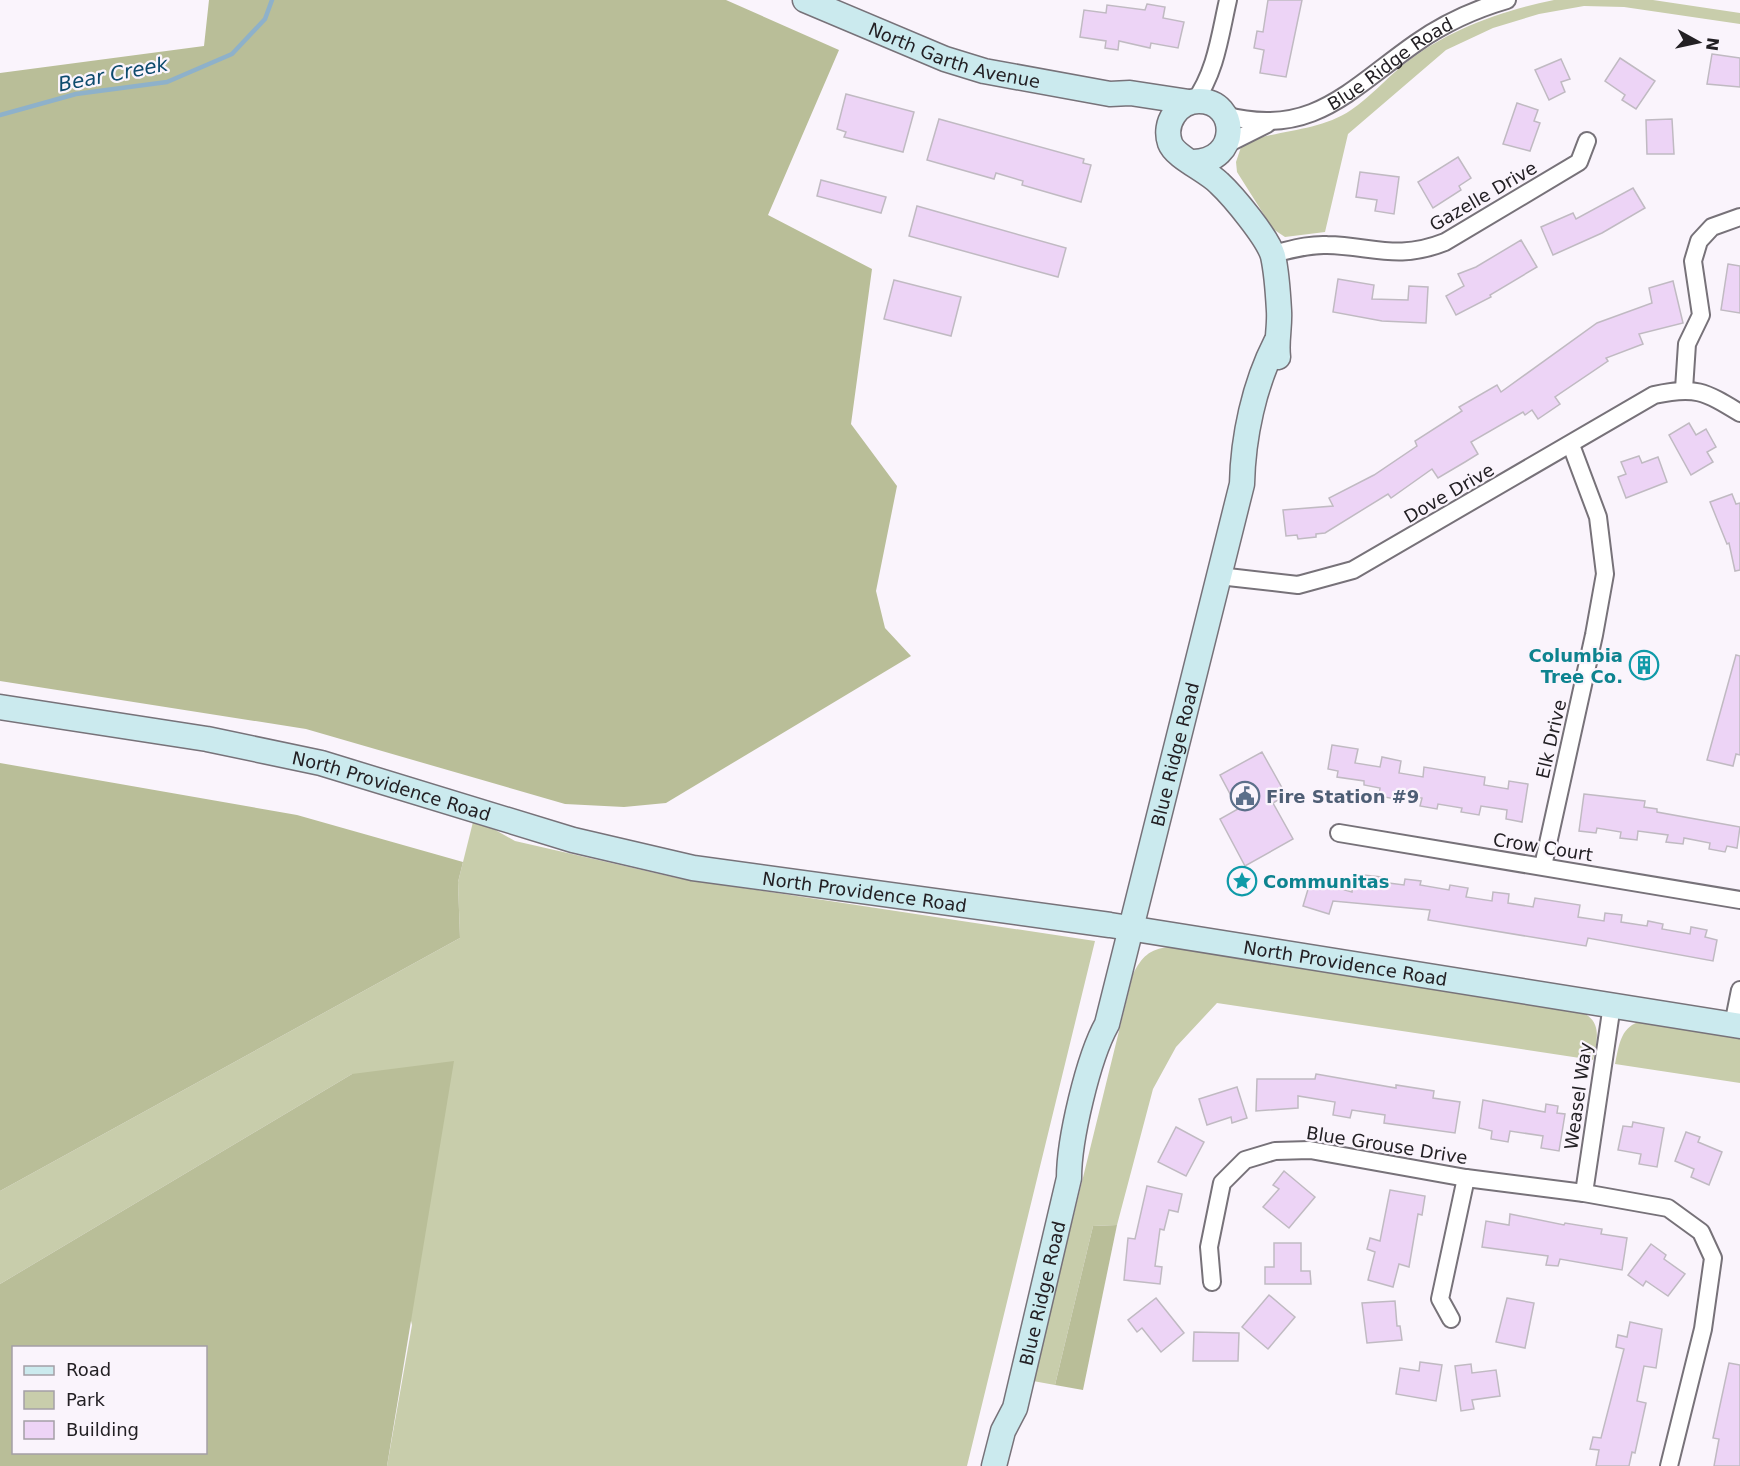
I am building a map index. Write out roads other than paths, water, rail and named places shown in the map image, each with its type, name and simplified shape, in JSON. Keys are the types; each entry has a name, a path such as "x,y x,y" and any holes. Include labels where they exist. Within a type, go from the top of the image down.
{"street":[{"name":"North Garth Avenue","path":"805,0 945,59 984,71 1110,94 1130,93 1192,102"},
{"path":"1215,61 1214,92 1228,124 1226,146 1214,159 1194,162 1176,153 1168,134 1173,114 1192,102 1204,88 1215,61 1228,0"},
{"name":"Blue Ridge Road","path":"1221,111 1248,122 1270,122 1300,118 1322,111 1418,41 1459,18 1507,0"},
{"name":"North Garth Avenue","path":"1110,94 1143,109 1168,134"},
{"path":"1192,102 1209,103 1221,111"},
{"name":"Blue Ridge Road","path":"1237,202 1226,146 1270,122"},
{"name":"Gazelle Drive","path":"1272,254 1327,245 1386,253 1429,249 1445,242 1579,162 1587,141"},
{"name":"Blue Ridge Road","path":"994,1466 1003,1431 1015,1408 1070,1178 1072,1143 1096,1047 1107,1024 1242,484 1243,452 1264,366 1276,342 1279,314 1272,254 1237,202 1194,162"},
{"path":"1684,389 1687,344 1701,315 1693,261 1699,241 1712,227 1740,217"},
{"name":"Dove Drive","path":"1219,576 1298,585 1353,570 1572,445 1654,395 1684,389 1711,395 1740,413"},
{"name":"Elk Drive","path":"1543,866 1594,635 1605,574 1598,517 1572,445"},
{"name":"North Providence Road","path":"0,707 207,739 321,763 573,840 693,868 1130,929 1737,1025"},
{"name":"Crow Court","path":"1339,833 1740,900"},
{"path":"1737,1025 1740,990"},
{"name":"Weasel Way","path":"1584,1193 1612,1005"},
{"name":"Blue Grouse Drive","path":"1212,1282 1209,1247 1222,1183 1245,1160 1275,1151 1310,1150 1466,1178 1584,1193 1668,1208 1701,1232 1713,1258 1703,1329 1669,1466"},
{"path":"1451,1319 1440,1299 1466,1178"},
{"name":"Blue Ridge Road","path":"1009,1466 1016,1437 1015,1408"}],"waterway":[{"name":"Bear Creek","path":"0,115 76,94 167,82 232,54 265,19 272,0"}],"place":[{"name":"Columbia Tree Co.","path":"1644,665"},
{"name":"Fire Station #9","path":"1245,796"},
{"name":"Communitas","path":"1242,881"}]}
